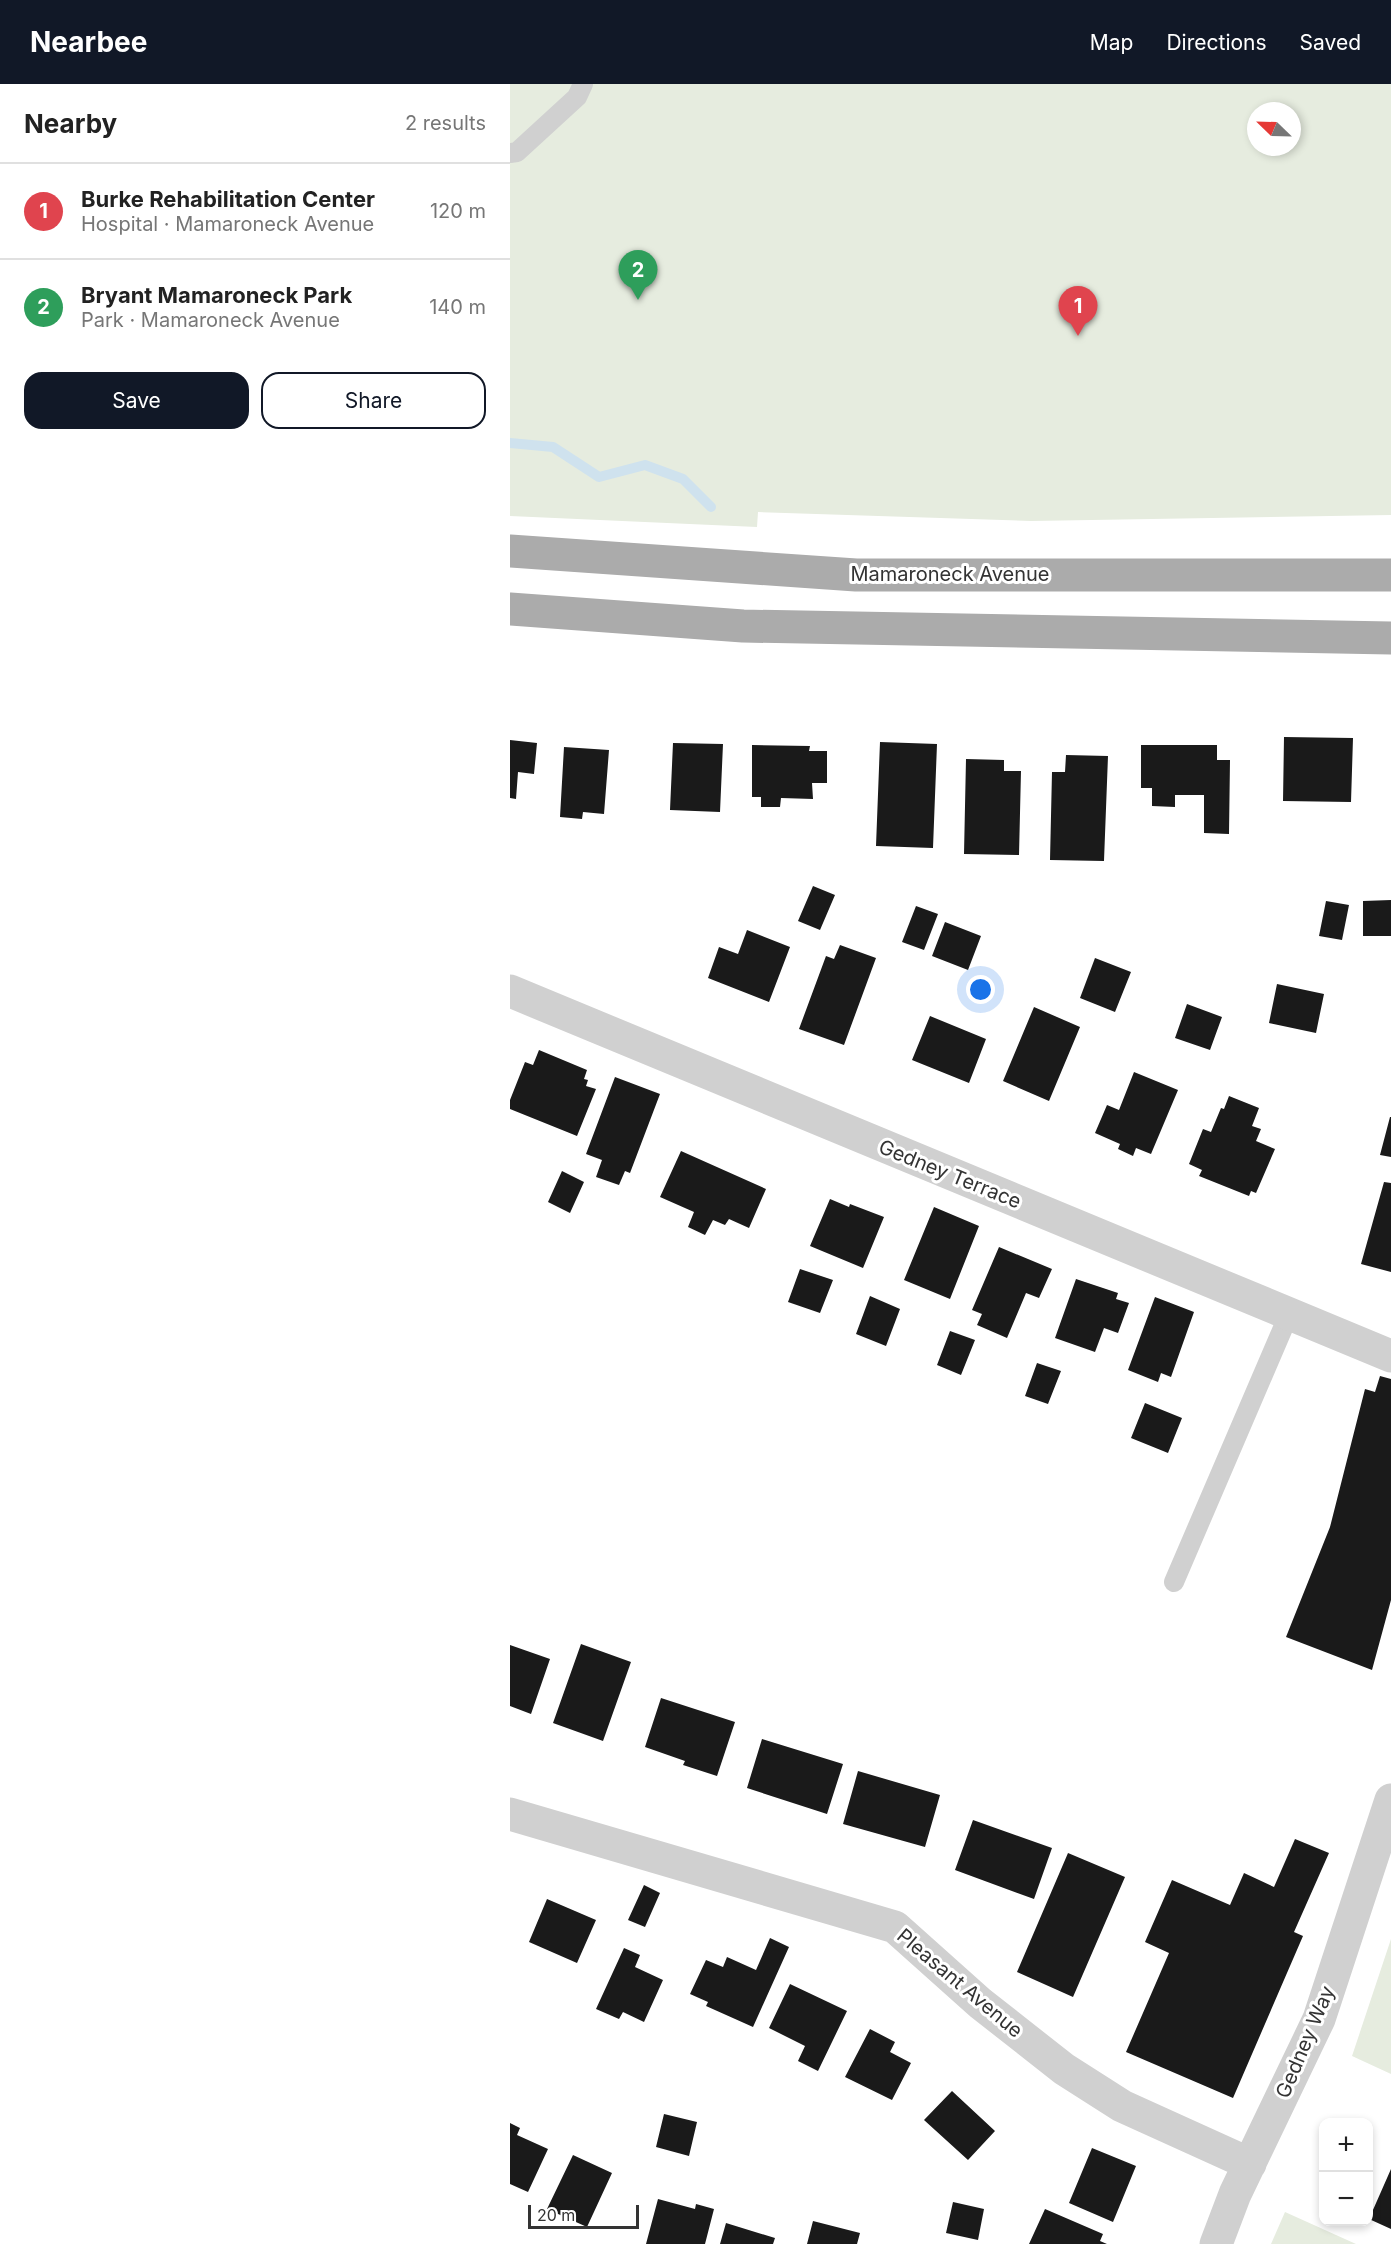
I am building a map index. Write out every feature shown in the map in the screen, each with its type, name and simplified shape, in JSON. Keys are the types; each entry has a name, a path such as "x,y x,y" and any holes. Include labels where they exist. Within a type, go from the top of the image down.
{"main road":[{"name":"Mamaroneck Avenue","path":"510,551 855,575 1391,575"},
{"path":"510,609 744,626 1391,638"}],"street":[{"name":"Gedney Terrace","path":"510,991 1391,1356"},
{"name":"Gedney Way","path":"1216,2244 1235,2194 1319,2019 1387,1812"},
{"name":"Pleasant Avenue","path":"510,1814 895,1927 980,2003 1064,2070 1122,2106 1250,2164"}],"lane":[{"path":"510,153 517,152 577,98 583,84"},
{"path":"1174,1582 1289,1314"}],"shaded area":[{"path":"510,84 1391,84 1391,515 1031,521 758,512 757,527 510,516"},
{"path":"1391,1939 1391,2074 1352,2056"},
{"path":"1285,2212 1356,2244 1271,2244"}],"building":[{"path":"1284,737 1353,738 1351,802 1283,801"},
{"path":"510,740 537,743 534,774 518,772 516,799 510,798"},
{"path":"880,742 937,744 933,848 876,846"},
{"path":"673,743 723,744 720,812 670,810"},
{"path":"752,745 810,746 809,751 827,751 827,783 812,783 813,799 781,798 780,807 761,807 761,797 752,797"},
{"path":"1141,745 1217,745 1217,760 1230,760 1229,834 1204,833 1204,795 1175,795 1175,807 1152,806 1152,788 1141,788"},
{"path":"564,747 609,750 604,814 583,812 582,819 560,817"},
{"path":"1066,755 1108,756 1104,861 1050,860 1052,772 1065,772"},
{"path":"966,759 1004,760 1004,771 1021,771 1019,855 964,854"},
{"path":"813,886 835,895 820,930 798,921"},
{"path":"1391,900 1391,936 1363,936 1363,901"},
{"path":"1326,901 1349,905 1342,940 1319,936"},
{"path":"916,906 938,914 924,950 902,942"},
{"path":"945,922 981,936 968,970 932,956"},
{"path":"747,930 790,947 769,1002 708,978 719,947 738,954"},
{"path":"840,945 876,958 844,1045 799,1029 826,956 834,959"},
{"path":"1095,958 1131,972 1115,1012 1080,998"},
{"path":"1277,984 1324,994 1316,1033 1269,1023"},
{"path":"1187,1004 1222,1017 1210,1050 1175,1038"},
{"path":"1034,1007 1080,1027 1049,1101 1003,1081"},
{"path":"930,1016 986,1039 969,1083 912,1060"},
{"path":"539,1050 587,1070 584,1079 588,1080 586,1086 596,1089 577,1136 510,1109 510,1100 525,1062 533,1065"},
{"path":"1134,1072 1178,1090 1151,1154 1136,1148 1133,1156 1118,1149 1120,1144 1095,1133 1107,1105 1119,1110"},
{"path":"615,1077 660,1094 630,1173 625,1171 619,1185 596,1177 602,1160 586,1154"},
{"path":"1229,1096 1259,1108 1252,1126 1261,1129 1256,1141 1275,1149 1256,1193 1251,1191 1249,1196 1199,1176 1202,1170 1189,1164 1203,1129 1211,1132"},
{"path":"1391,1117 1391,1157 1380,1155"},
{"path":"681,1151 766,1189 749,1228 729,1219 725,1225 713,1220 705,1235 688,1227 694,1212 660,1197"},
{"path":"562,1171 584,1182 570,1213 548,1202"},
{"path":"1384,1182 1391,1183 1391,1272 1361,1264"},
{"path":"830,1199 884,1217 863,1268 810,1246"},
{"path":"934,1207 979,1226 950,1299 904,1280"},
{"path":"999,1247 1052,1269 1039,1298 1026,1293 1007,1338 977,1325 982,1314 972,1310"},
{"path":"800,1269 833,1280 820,1313 788,1302"},
{"path":"1076,1279 1118,1293 1116,1299 1129,1303 1118,1333 1104,1328 1095,1352 1055,1338"},
{"path":"870,1296 900,1309 886,1346 856,1334"},
{"path":"1155,1297 1194,1312 1171,1377 1161,1373 1158,1382 1128,1370"},
{"path":"950,1331 975,1340 961,1375 937,1365"},
{"path":"1037,1363 1061,1371 1048,1404 1025,1396"},
{"path":"1380,1376 1391,1379 1391,1600 1372,1670 1286,1637 1330,1527 1365,1389 1375,1392"},
{"path":"1145,1403 1182,1418 1168,1453 1131,1438"},
{"path":"581,1644 631,1662 603,1741 553,1723"},
{"path":"510,1645 550,1659 531,1714 510,1706"},
{"path":"661,1698 735,1722 717,1776 683,1765 685,1761 645,1747"},
{"path":"762,1739 843,1764 827,1814 747,1788"},
{"path":"858,1771 940,1795 925,1847 843,1824"},
{"path":"973,1820 1052,1848 1034,1899 955,1870"},
{"path":"1295,1839 1329,1853 1294,1932 1303,1936 1233,2098 1126,2052 1169,1953 1145,1942 1172,1880 1230,1905 1244,1873 1274,1887"},
{"path":"1068,1853 1125,1877 1073,1997 1017,1972"},
{"path":"644,1885 660,1893 645,1927 628,1920"},
{"path":"547,1899 596,1920 577,1963 529,1942"},
{"path":"770,1938 789,1947 753,2027 706,2006 708,2002 690,1994 706,1960 723,1967 727,1957 756,1970"},
{"path":"624,1948 640,1955 635,1967 663,1980 644,2022 623,2012 619,2019 596,2009"},
{"path":"790,1984 847,2011 818,2071 798,2061 805,2046 769,2028"},
{"path":"870,2029 895,2042 890,2052 911,2063 892,2100 845,2077"},
{"path":"952,2091 995,2131 968,2160 924,2120"},
{"path":"664,2114 697,2122 689,2156 656,2147"},
{"path":"510,2123 520,2128 517,2135 548,2149 528,2192 510,2184"},
{"path":"1092,2148 1136,2166 1113,2222 1069,2203"},
{"path":"573,2155 612,2173 587,2227 547,2209"},
{"path":"1391,2169 1391,2229 1373,2221 1373,2210"},
{"path":"658,2199 695,2209 696,2204 714,2209 705,2244 646,2244"},
{"path":"953,2202 984,2209 978,2240 946,2233"},
{"path":"1045,2209 1103,2234 1100,2241 1107,2244 1029,2244"},
{"path":"813,2221 860,2233 857,2244 807,2244"},
{"path":"726,2223 775,2238 773,2244 720,2244"}],"waterway":[{"path":"510,443 553,447 599,477 645,465 683,479 711,507"}],"place":[{"name":"Bryant Mamaroneck Park","path":"638,300"},
{"name":"Burke Rehabilitation Center","path":"1078,336"}]}
